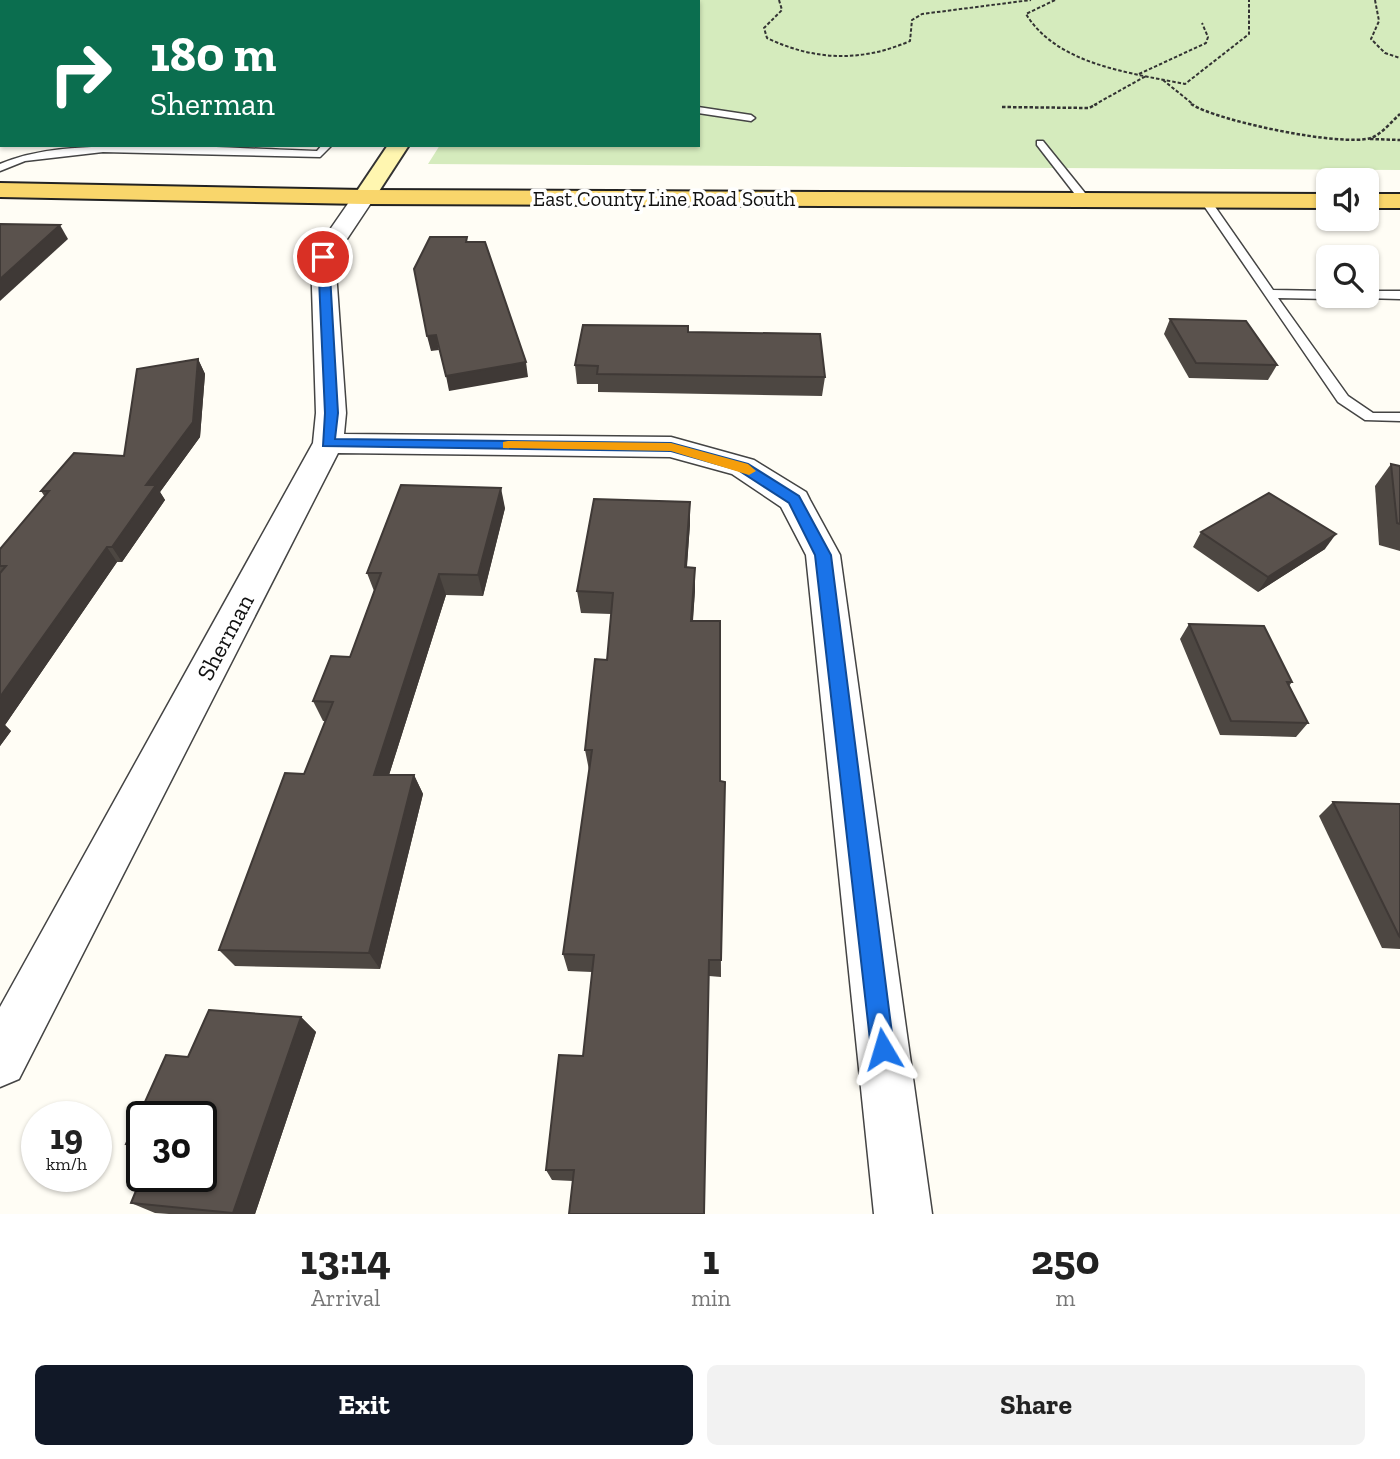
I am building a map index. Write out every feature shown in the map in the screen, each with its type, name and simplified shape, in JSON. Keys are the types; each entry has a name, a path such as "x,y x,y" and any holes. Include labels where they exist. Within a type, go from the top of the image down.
{"main road":[{"name":"East County Line Road South","path":"0,190 364,197 1316,201"},
{"path":"1379,201 1400,201"}],"street":[{"path":"364,197 398,147"},
{"name":"Sherman","path":"0,1060 328,443 331,413 323,257 364,197"},
{"path":"328,443 671,447 743,467 794,500 823,555 903,1214"}],"lane":[{"path":"700,111 751,118"},
{"path":"1040,143 1085,200"},
{"path":"0,168 35,153 96,147 320,154 325,147"},
{"path":"1205,200 1343,399 1370,416 1400,417"},
{"path":"1269,294 1316,295"},
{"path":"1379,295 1400,295"}],"path":[{"path":"779,0 782,10 764,28 768,38 802,53 846,57 894,50 910,41 912,20 922,14 1031,0"},
{"path":"1055,0 1026,14 1029,24 1071,55 1185,84 1249,34 1249,0"},
{"path":"1375,0 1378,21 1371,39 1385,53 1400,58"},
{"path":"1139,74 1206,43 1208,37 1202,23"},
{"path":"1002,107 1089,108 1146,76"},
{"path":"1163,79 1185,96 1188,103 1216,115 1322,137 1400,140"},
{"path":"1369,139 1382,132 1400,114"}],"green space":[{"path":"700,0 1400,0 1400,170 428,164 439,147 700,147"}],"building":[{"path":"0,224 60,225 0,279"},
{"path":"430,237 467,237 466,242 485,242 526,362 446,376 436,335 427,336 414,269"},
{"path":"1170,319 1246,321 1277,365 1196,363"},
{"path":"583,325 688,326 688,332 820,334 825,377 597,374 598,366 575,365"},
{"path":"198,359 193,422 146,485 156,485 112,547 107,547 0,697 0,573 6,566 0,566 0,549 49,491 41,491 74,453 124,456 137,369"},
{"path":"1391,464 1400,466 1400,524 1397,523"},
{"path":"401,485 501,488 478,575 439,574 374,775 414,775 369,953 219,950 285,773 304,774 333,702 313,701 331,656 350,657 381,573 367,573"},
{"path":"1269,493 1336,534 1268,577 1201,532"},
{"path":"594,499 690,502 685,567 695,568 691,621 720,621 720,781 725,782 721,960 709,960 704,1214 569,1214 574,1170 546,1170 559,1055 583,1056 594,955 563,954 592,750 585,750 595,659 607,660 613,593 577,591"},
{"path":"1189,624 1264,626 1292,682 1287,682 1308,723 1231,721"},
{"path":"1333,802 1400,804 1400,937 1399,936"},
{"path":"209,1010 301,1017 233,1213 131,1203 135,1192 217,1192 217,1101 145,1101 166,1055 188,1057"}],"slow traffic":[{"path":"508,445 671,447 749,471"}],"route":[{"path":"323,257 331,413 328,443 671,447 743,467 794,500 823,555 883,1049"}]}
